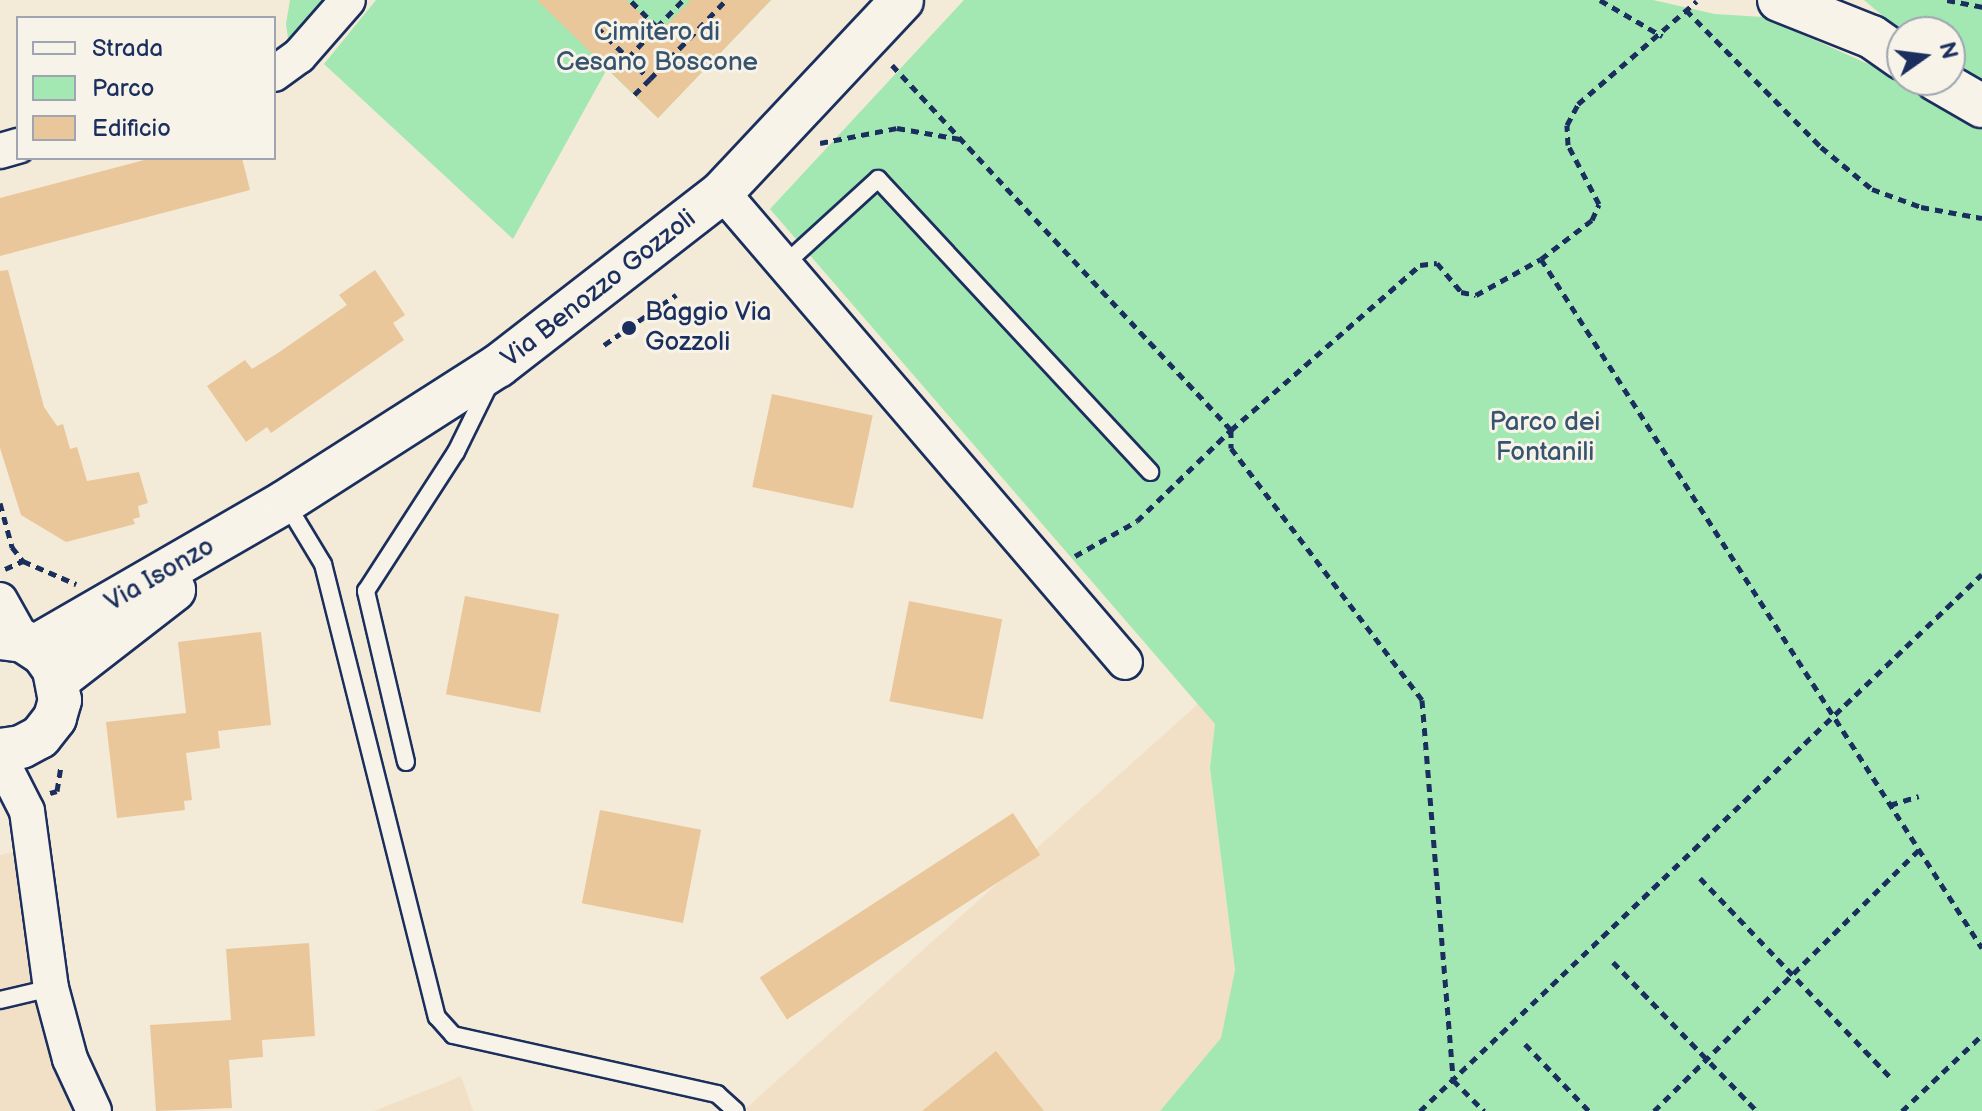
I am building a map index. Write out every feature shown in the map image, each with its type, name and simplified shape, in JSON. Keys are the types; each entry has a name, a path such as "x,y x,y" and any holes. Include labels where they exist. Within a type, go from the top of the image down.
{"street":[{"path":"276,73 299,56 348,0"},
{"name":"Via Benozzo Gozzoli","path":"498,366 722,192 902,0"},
{"path":"1779,0 1886,48"},
{"path":"1841,0 1886,47"},
{"path":"722,192 1125,662"},
{"name":"Via Isonzo","path":"29,652 285,502 498,366"},
{"path":"0,600 57,711 40,737 27,811 51,988 70,1059 94,1111"},
{"path":"0,750 40,737"},
{"path":"0,758 27,811"}],"lane":[{"path":"785,264 878,179 1150,472"},
{"name":"Via Benozzo Gozzoli","path":"406,762 366,591 456,452 498,366"},
{"path":"285,502 323,564 437,1017 453,1035 717,1094 736,1111"},
{"path":"0,1000 51,988"}],"path":[{"path":"630,0 657,27"},
{"path":"628,58 683,0"},
{"path":"634,95 726,0"},
{"path":"1600,0 1662,36"},
{"path":"1947,0 1982,7"},
{"path":"1047,572 1137,521 1231,430 1420,265 1437,263 1461,292 1476,295 1541,259 1592,220 1599,204 1568,145 1567,125 1578,104 1662,36 1697,1"},
{"path":"1686,10 1821,147 1872,189 1921,207 1982,218"},
{"path":"597,27 650,79"},
{"path":"892,65 1231,430 1231,448 1422,700 1453,1080 1484,1111"},
{"path":"820,143 897,128 961,139"},
{"path":"1541,259 1982,948"},
{"path":"604,345 676,295"},
{"path":"0,503 12,547 23,561 75,583 82,595"},
{"path":"0,571 23,561"},
{"path":"1420,1111 1982,574"},
{"path":"1890,805 1919,796"},
{"path":"1654,1111 1794,977 1919,850"},
{"path":"1700,878 1893,1080"},
{"path":"1613,962 1757,1111"},
{"path":"1902,1111 1982,1035"},
{"path":"1525,1044 1589,1111"}],"shaded area":[{"path":"1198,704 1215,724 1210,768 1235,970 1221,1038 1160,1111 743,1111"},
{"path":"18,851 80,1111 0,1111 0,855"},
{"path":"461,1076 473,1111 374,1111 445,1083"}],"green space":[{"path":"290,0 327,0 289,45 286,24"},
{"path":"376,0 771,0 658,118 607,69 513,239 324,64"},
{"name":"Parco dei Fontanili","path":"964,0 1653,0 1715,14 1763,17 1886,72 1886,96 1928,96 1982,128 1982,1111 1160,1111 1221,1038 1235,970 1210,768 1215,724 770,209"},
{"path":"1864,0 1982,0 1982,84 1966,76 1966,16 1886,16 1886,19"}],"building":[{"name":"Cimitero di Cesano Boscone","path":"537,0 626,0 660,31 691,0 771,0 658,118"},
{"path":"144,160 242,160 250,190 0,256 0,198"},
{"path":"8,270 44,407 57,426 63,424 70,449 77,447 87,481 139,472 148,503 138,506 140,517 133,519 135,524 66,542 21,515 0,448 0,271"},
{"path":"375,270 405,315 393,323 404,340 271,433 267,427 246,442 207,386 245,360 252,369 278,353 347,305 339,295"},
{"path":"772,394 873,415 853,508 752,487"},
{"path":"465,596 559,614 540,712 446,694"},
{"path":"909,601 1002,619 983,719 890,701"},
{"path":"261,632 271,725 218,731 220,748 186,753 192,800 184,801 185,810 117,818 106,722 186,713 178,642"},
{"path":"600,810 701,830 683,923 582,903"},
{"path":"1013,813 1040,855 787,1019 760,977"},
{"path":"309,943 315,1036 262,1040 263,1057 229,1060 232,1108 156,1111 150,1025 231,1020 226,949"},
{"path":"996,1051 1044,1111 922,1111"}],"place":[{"name":"Baggio Via Gozzoli","path":"629,328"}]}
